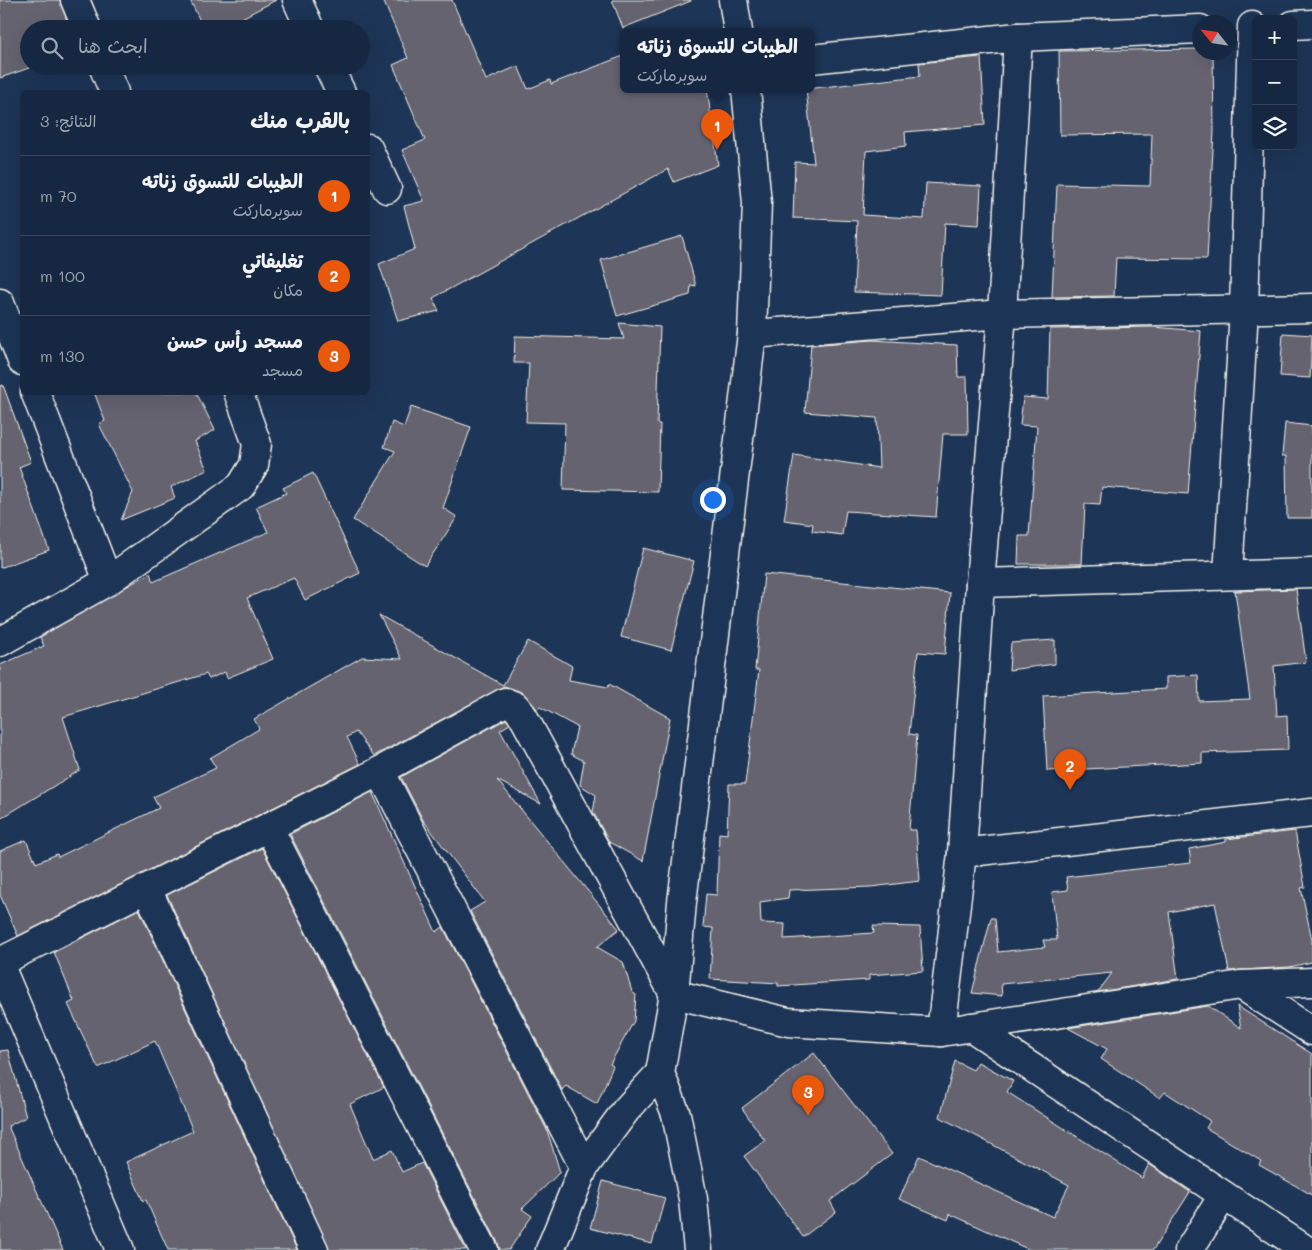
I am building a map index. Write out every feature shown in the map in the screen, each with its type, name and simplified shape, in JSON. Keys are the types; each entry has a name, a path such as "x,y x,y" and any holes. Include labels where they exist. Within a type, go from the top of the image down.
{"street":[{"path":"75,0 83,20"},
{"path":"297,0 306,20"},
{"path":"733,0 738,28"},
{"path":"1297,24 1312,24"},
{"path":"1228,575 1244,310 1246,27"},
{"path":"815,59 1018,37 1192,29"},
{"path":"941,1032 962,853 980,583 1002,314 1018,37"},
{"path":"107,75 113,90"},
{"path":"332,75 340,90"},
{"path":"698,1250 693,1200 676,1114 660,1073 674,994 682,902 752,334 757,203 746,93"},
{"path":"370,152 387,189"},
{"path":"0,303 20,356"},
{"path":"752,334 1002,314 1312,308"},
{"path":"36,395 108,581"},
{"path":"0,642 108,581 241,486 254,465 258,444 239,395"},
{"path":"980,583 1312,573"},
{"path":"0,962 380,771 505,702 515,706 523,716 674,994 788,1022 941,1032 1241,986 1312,982"},
{"path":"380,771 584,1168"},
{"path":"962,853 1312,813"},
{"path":"268,828 484,1250"},
{"path":"147,888 314,1250"},
{"path":"0,966 120,1250"},
{"path":"1241,986 1312,1031"},
{"path":"971,1027 1306,1250"},
{"path":"550,1250 584,1168 626,1110 660,1073"},
{"path":"1189,1250 1223,1196"}],"building":[{"path":"0,0 60,0 67,20 20,20 20,71 0,78"},
{"path":"190,0 276,0 238,20 200,20"},
{"path":"383,0 452,0 486,80 518,66 528,89 550,80 551,84 620,57 620,93 708,93 718,165 674,182 668,169 433,298 439,311 398,321 379,264 415,249 404,206 424,201 402,150 425,140 393,65 408,58"},
{"path":"612,0 691,0 691,1 623,28"},
{"path":"1192,49 1192,60 1213,60 1214,131 1207,259 1116,258 1114,296 1052,297 1057,184 1150,186 1152,134 1060,135 1059,51"},
{"path":"981,57 985,125 905,132 906,146 866,151 863,215 924,219 926,183 981,186 979,225 945,223 941,295 854,292 857,221 793,218 795,162 814,163 806,93 815,93 815,88 920,76 919,63"},
{"path":"682,236 696,286 691,285 690,295 617,316 601,260"},
{"path":"619,323 660,327 657,424 660,424 658,492 563,490 565,423 526,422 529,363 514,363 515,336 624,339"},
{"path":"1153,327 1201,331 1188,494 1102,487 1100,505 1085,504 1082,564 1018,564 1019,536 1029,536 1037,426 1020,425 1023,397 1048,399 1050,329"},
{"path":"1283,333 1312,335 1310,378 1280,376"},
{"path":"872,340 957,345 958,377 967,377 968,434 943,434 936,517 846,511 842,535 812,531 813,524 784,520 794,455 879,468 877,418 805,412 811,345"},
{"path":"3,385 31,462 19,467 49,550 0,568 0,386"},
{"path":"95,395 198,395 215,430 195,441 207,470 171,487 175,498 121,520 133,492 99,424 105,421"},
{"path":"411,407 471,427 443,508 457,517 425,566 353,520 395,451 384,447 392,422 404,427"},
{"path":"1285,423 1312,426 1312,518 1287,518 1286,456 1282,456"},
{"path":"313,473 360,573 305,600 294,578 247,598 273,659 227,678 225,672 209,679 206,674 63,717 80,770 0,819 0,665 44,646 40,637 150,573 153,582 268,532 256,507 286,493 283,488"},
{"path":"643,548 694,561 671,650 621,637"},
{"path":"764,574 950,593 945,654 918,652 909,734 917,735 909,830 916,830 920,881 871,887 789,890 788,898 760,902 761,923 785,924 784,939 874,933 873,926 920,927 923,971 869,975 869,980 778,986 778,983 710,979 713,928 703,927 706,894 717,895 719,833 727,834 729,784 745,784 759,670 755,670"},
{"path":"1296,589 1306,662 1274,666 1277,716 1287,715 1288,750 1202,753 1202,763 1047,771 1043,696 1166,689 1166,677 1198,675 1199,701 1250,699 1235,591"},
{"path":"379,615 503,685 528,641 572,666 569,680 608,687 609,684 670,718 643,861 609,842 593,812 596,795 580,785 584,761 571,754 577,727 540,707 537,709 521,692 504,686 374,756 356,732 347,737 360,764 18,936 0,895 0,851 26,840 36,863 57,854 58,857 159,808 153,797 216,768 210,758 259,729 254,719 362,657 402,659"},
{"path":"1055,640 1055,664 1009,670 1011,643"},
{"path":"506,719 510,724 500,730 541,804 497,780 619,929 597,947 623,962 632,992 636,995 634,1021 610,1064 613,1066 597,1104 566,1086 562,1090 470,911 485,902 423,820 401,777"},
{"path":"372,792 436,932 443,927 547,1130 560,1172 522,1209 532,1216 509,1250 500,1250 290,834"},
{"path":"1295,831 1305,887 1301,888 1312,940 1312,962 1289,967 1229,971 1215,903 1169,912 1178,979 1098,992 1112,973 1001,984 1002,996 972,993 991,918 995,918 998,952 1045,947 1043,940 1057,940 1052,892 1068,890 1066,877 1191,863 1189,849 1226,842 1226,839"},
{"path":"262,848 384,1087 350,1104 373,1159 392,1150 402,1172 422,1163 466,1250 329,1250 167,895"},
{"path":"139,909 297,1250 168,1250 146,1200 143,1201 126,1162 193,1131 155,1041 98,1068 68,1004 74,1001 54,952"},
{"path":"1208,1006 1241,1028 1237,1006 1312,1054 1312,1195 1259,1165 1261,1161 1206,1128 1210,1121 1165,1092 1160,1098 1101,1059 1107,1049 1068,1028"},
{"path":"8,1050 26,1117 8,1126 63,1250 0,1250 0,1051"},
{"path":"814,1053 892,1154 830,1201 836,1212 803,1237 744,1156 765,1141 742,1108"},
{"path":"955,1061 973,1070 978,1062 1013,1081 1007,1092 1142,1178 1149,1164 1190,1192 1153,1250 1030,1250 950,1214 948,1220 899,1199 919,1156 1053,1217 1069,1185 940,1117"},
{"path":"603,1181 665,1198 652,1244 590,1228"}],"place":[{"name":"الطيبات للتسوق زناته","path":"717,150"},
{"name":"تغليفاتي","path":"1070,790"},
{"name":"مسجد رأس حسن","path":"808,1116"}]}
